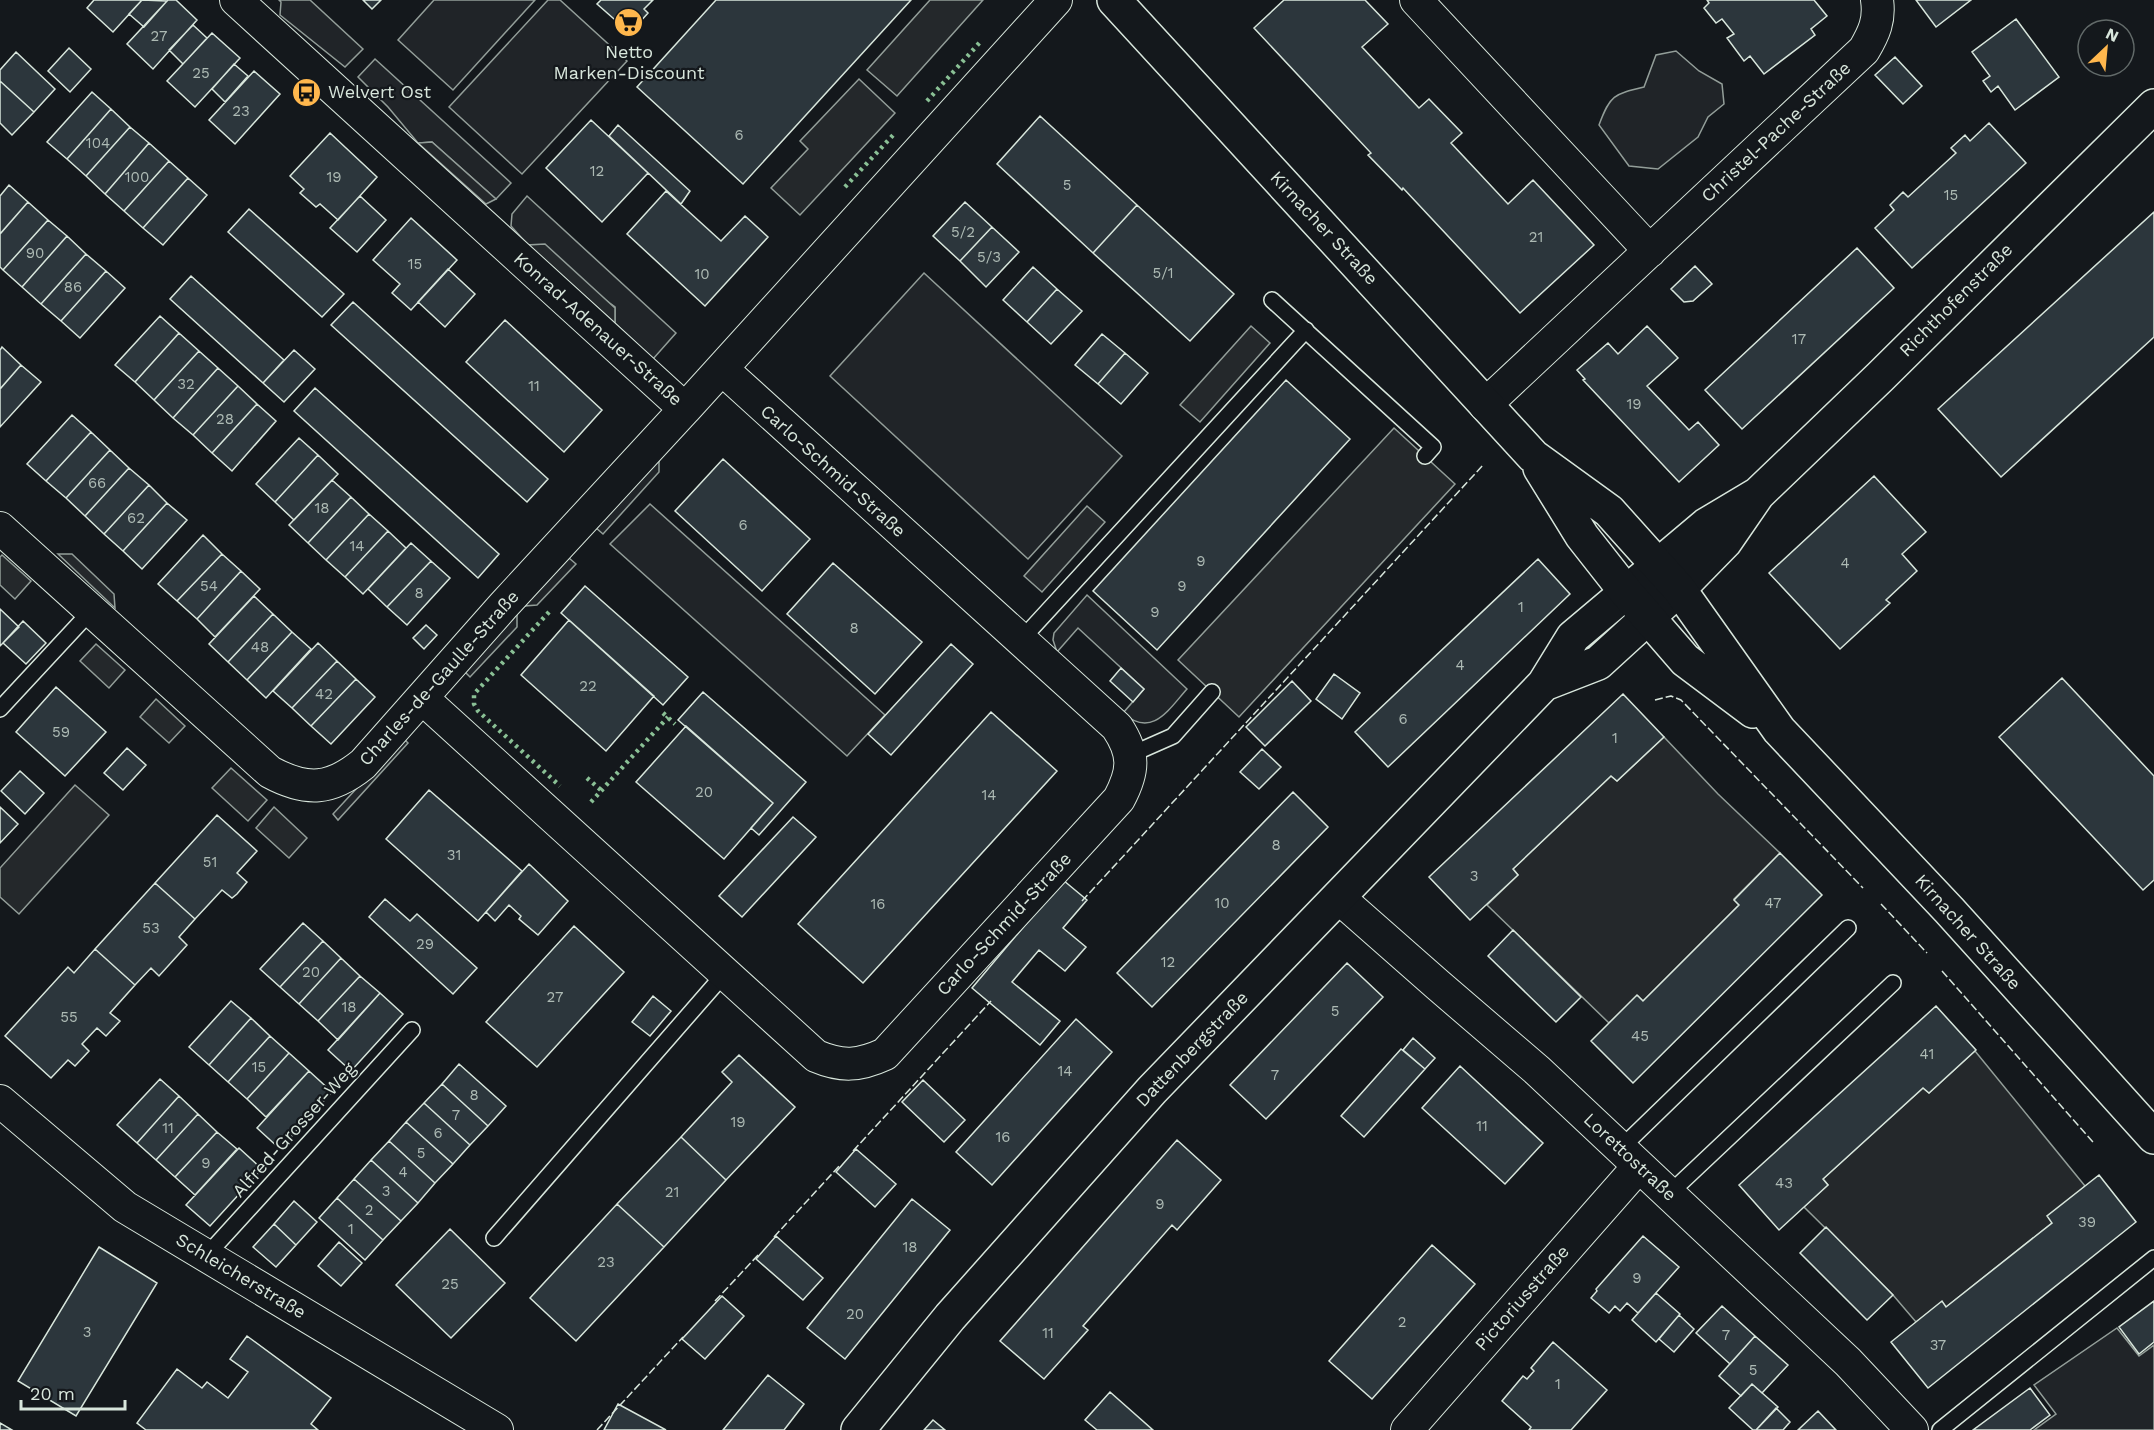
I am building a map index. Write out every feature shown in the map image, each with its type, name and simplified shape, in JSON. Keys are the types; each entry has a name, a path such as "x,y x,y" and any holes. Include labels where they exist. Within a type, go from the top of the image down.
{"street":[{"name":"Konrad-Adenauer-Straße","path":"236,0 685,409 1056,0"},
{"name":"Kirnacher Straße","path":"1114,0 1533,456 1610,511 1679,589 1779,730 1949,910 2154,1137"},
{"path":"1416,0 1650,251"},
{"name":"Christel-Pache-Straße","path":"1485,405 1864,50 1875,30 1879,12 1877,0"},
{"name":"Richthofenstraße","path":"1679,589 1725,542 1758,494 1880,377 2154,106"},
{"name":"Carlo-Schmid-Straße","path":"422,698 816,1056 833,1063 869,1062 885,1054 1119,799 1128,783 1130,755 1127,742 1117,727 722,369"},
{"name":"Charles-de-Gaulle-Straße","path":"0,528 270,772 288,782 319,786 347,777 363,764 510,598 685,409"},
{"name":"Kirnacher Straße","path":"1533,456 1582,536 1626,592 1685,660 1779,730"},
{"name":"Richthofenstraße","path":"1626,592 1706,525 1758,494"},
{"name":"Dattenbergstraße","path":"1544,684 1598,663 1679,589"},
{"name":"Dattenbergstraße","path":"858,1430 950,1317 1152,1090 1544,684 1573,637 1626,592"},
{"name":"Lorettostraße","path":"1338,897 1538,1071 1629,1158 1670,1193 1848,1362 1912,1430"},
{"name":"Schleicherstraße","path":"0,1101 125,1207 497,1430"},
{"name":"Pictoriusstraße","path":"1407,1430 1629,1158"}],"lane":[{"path":"1272,300 1433,447 1425,456"},
{"path":"1021,640 1306,330"},
{"path":"0,709 92,611"},
{"path":"1130,755 1173,736 1212,692"},
{"path":"1629,1158 1848,928"},
{"path":"494,1238 726,972"},
{"path":"1670,1193 1893,983"},
{"name":"Alfred-Grosser-Weg","path":"206,1256 411,1030"},
{"path":"1940,1430 2154,1258"}],"shaded area":[{"path":"279,0 310,0 363,49 345,67 280,15 281,2"},
{"path":"434,0 535,0 453,90 398,40"},
{"path":"548,0 560,0 627,61 522,174 449,107"},
{"path":"930,0 983,0 897,96 867,70"},
{"path":"1676,51 1699,71 1722,84 1724,104 1708,117 1698,137 1658,169 1629,166 1599,125 1606,107 1619,94 1644,87 1656,55"},
{"path":"375,59 511,183 496,199 432,142 418,143 388,107 358,77"},
{"path":"859,79 895,113 800,215 771,188 808,149 800,141"},
{"path":"432,142 496,199 486,204 418,143"},
{"path":"527,196 676,333 653,359 615,323 615,307 528,245 511,226 512,214"},
{"path":"545,244 615,308 615,323 528,245"},
{"path":"924,273 1122,456 1028,559 830,376"},
{"path":"1251,326 1270,343 1200,422 1180,405"},
{"path":"1394,428 1455,484 1239,717 1178,660"},
{"path":"659,457 659,472 603,534 595,527"},
{"path":"650,504 885,715 847,756 610,544"},
{"path":"1087,506 1105,522 1042,592 1024,576"},
{"path":"58,554 72,554 114,594 115,608"},
{"path":"2,555 31,581 15,599 0,585 0,557"},
{"path":"569,558 576,564 537,605 524,606"},
{"path":"1087,595 1187,689 1159,718 1143,723 1123,713 1144,689 1078,628 1057,652 1053,640 1054,633"},
{"path":"517,614 517,627 470,677 464,671"},
{"path":"96,644 125,670 109,688 80,661"},
{"path":"156,699 185,726 169,743 140,717"},
{"path":"1664,737 1718,794 1780,853 1734,899 1739,905 1643,1001 1638,996 1609,1023 1487,905 1518,875 1513,869 1611,776 1617,781"},
{"path":"403,738 408,743 338,820 333,814"},
{"path":"231,768 267,800 248,821 212,788"},
{"path":"75,785 109,815 19,914 0,897 0,868"},
{"path":"274,807 307,838 289,858 256,828"},
{"path":"1975,1051 2085,1186 2052,1223 1946,1307 1942,1302 1916,1322 1893,1295 1804,1207 1828,1185 1823,1179 1923,1088 1929,1093"},
{"path":"2117,1328 2139,1356 2154,1345 2154,1430 2034,1430 2056,1414 2034,1385"}],"building":[{"path":"94,0 142,0 113,32 87,8"},
{"path":"142,0 167,1 144,27 129,14"},
{"path":"168,0 176,0 197,20 153,69 127,44"},
{"path":"363,0 381,0 372,9"},
{"name":"Netto Marken-Discount","path":"601,0 653,0 644,9 648,13 630,33 597,4"},
{"path":"716,0 911,0 743,184 637,87"},
{"path":"1284,0 1365,0 1388,24 1362,47 1419,108 1429,99 1462,133 1451,143 1508,204 1533,180 1594,245 1520,313 1403,188 1402,190 1368,155 1371,153 1254,28"},
{"path":"1707,0 1814,0 1827,16 1811,29 1815,35 1764,74 1750,56 1744,61 1727,38 1734,34 1722,19 1716,23 1704,8 1709,3"},
{"path":"1916,0 1971,0 1936,27"},
{"path":"2016,19 2059,77 2015,110 1998,86 1991,92 1983,81 1990,76 1972,52"},
{"path":"193,25 207,38 183,64 169,50"},
{"path":"212,33 240,58 195,107 167,81"},
{"path":"69,48 91,69 70,92 48,71"},
{"path":"16,52 55,89 34,112 0,81 0,70"},
{"path":"1895,57 1922,86 1903,104 1875,75"},
{"path":"234,64 248,76 225,102 212,89"},
{"path":"254,71 280,94 235,144 209,120"},
{"path":"0,81 34,112 12,135 0,123"},
{"path":"92,92 111,109 67,159 47,142"},
{"path":"111,109 130,127 86,176 67,159"},
{"path":"1040,116 1137,205 1093,253 997,164"},
{"path":"591,120 648,173 602,222 546,168"},
{"path":"1989,123 2026,163 1912,268 1875,228 1894,210 1890,205 1903,192 1908,197 1956,153 1951,148 1965,135 1970,141"},
{"path":"618,125 690,191 681,204 609,136"},
{"path":"130,127 149,143 105,194 86,176"},
{"path":"330,133 377,177 338,220 320,204 316,207 300,193 304,189 290,176"},
{"path":"149,143 169,161 124,211 105,194"},
{"path":"169,161 188,178 143,228 124,211"},
{"path":"188,178 207,195 163,245 143,228"},
{"path":"9,185 28,202 0,234 0,196"},
{"path":"666,191 721,241 745,216 768,237 705,306 627,234"},
{"path":"360,196 386,220 357,252 330,228"},
{"path":"28,202 48,220 3,270 0,267 0,234"},
{"path":"965,202 992,227 960,261 933,236"},
{"path":"1137,205 1234,294 1190,341 1093,253"},
{"path":"249,209 344,294 322,317 228,232"},
{"path":"2154,212 2154,337 2001,477 1938,409"},
{"path":"411,218 457,260 411,310 392,293 400,284 373,260"},
{"path":"48,220 67,236 22,287 3,270"},
{"path":"992,227 1019,252 986,287 960,261"},
{"path":"67,236 86,254 41,304 22,287"},
{"path":"1857,248 1894,288 1742,429 1705,390"},
{"path":"86,254 106,271 61,321 41,304"},
{"path":"1695,266 1712,284 1693,301 1684,302 1671,289"},
{"path":"1033,267 1057,289 1027,322 1003,300"},
{"path":"448,269 475,294 445,327 418,302"},
{"path":"106,271 125,288 80,338 61,321"},
{"path":"191,276 284,360 263,383 170,299"},
{"path":"1057,289 1082,311 1051,344 1027,322"},
{"path":"353,302 548,479 527,502 331,325"},
{"path":"160,316 179,333 135,382 115,365"},
{"path":"505,320 602,410 564,452 466,362"},
{"path":"1647,326 1678,358 1647,386 1689,430 1698,422 1719,445 1679,482 1583,380 1585,379 1577,370 1608,343 1618,354"},
{"path":"179,333 199,351 154,400 135,382"},
{"path":"1102,334 1125,353 1098,384 1075,365"},
{"path":"2,347 21,365 0,389 0,350"},
{"path":"294,350 315,369 284,402 263,383"},
{"path":"199,351 218,368 173,418 154,400"},
{"path":"1125,353 1148,373 1121,404 1098,384"},
{"path":"21,365 41,382 0,427 0,389"},
{"path":"218,368 238,386 193,435 173,418"},
{"path":"1286,380 1350,439 1157,650 1093,591"},
{"path":"238,386 257,404 212,453 193,435"},
{"path":"315,388 499,554 478,578 294,411"},
{"path":"257,404 276,421 232,471 212,453"},
{"path":"72,415 91,432 46,481 27,464"},
{"path":"91,432 110,450 66,498 46,481"},
{"path":"299,438 318,455 275,502 256,484"},
{"path":"110,450 129,468 85,516 66,498"},
{"path":"318,455 338,474 294,520 275,502"},
{"path":"723,459 810,539 762,591 675,511"},
{"path":"129,468 149,485 104,534 85,516"},
{"path":"1874,476 1926,532 1902,554 1917,571 1886,600 1890,603 1840,649 1769,573"},
{"path":"332,480 351,497 308,543 289,525"},
{"path":"149,485 167,503 123,551 104,534"},
{"path":"351,497 369,514 326,560 308,543"},
{"path":"167,503 187,520 142,569 123,551"},
{"path":"369,514 388,531 345,577 326,560"},
{"path":"388,531 406,548 363,594 345,577"},
{"path":"203,535 222,554 177,601 158,584"},
{"path":"411,543 431,561 387,607 368,589"},
{"path":"222,554 241,571 197,619 177,601"},
{"path":"1538,559 1570,594 1388,767 1355,732"},
{"path":"431,561 450,578 407,625 387,607"},
{"path":"833,563 922,642 875,694 787,614"},
{"path":"241,571 260,589 215,637 197,619"},
{"path":"585,586 688,677 663,705 561,613"},
{"path":"254,596 273,614 228,662 209,644"},
{"path":"0,609 19,627 0,646"},
{"path":"273,614 292,632 247,680 228,662"},
{"path":"569,620 654,696 606,751 521,675"},
{"path":"23,621 46,643 26,664 3,643"},
{"path":"426,625 437,635 424,649 413,638"},
{"path":"292,632 311,649 266,698 247,680"},
{"path":"318,643 337,661 292,708 273,691"},
{"path":"951,644 973,664 891,755 868,734"},
{"path":"337,661 356,679 311,726 292,708"},
{"path":"1121,668 1144,689 1133,702 1110,681"},
{"path":"1334,674 1360,693 1342,719 1316,699"},
{"path":"2062,678 2154,776 2154,880 2143,890 1999,737"},
{"path":"356,679 375,697 331,744 311,726"},
{"path":"1292,681 1311,701 1265,746 1246,727"},
{"path":"56,687 106,732 65,776 16,732"},
{"path":"703,692 806,782 759,835 751,828 773,803 678,720"},
{"path":"1623,694 1664,737 1617,781 1611,776 1513,869 1518,875 1470,920 1429,877"},
{"path":"991,712 1057,771 863,983 798,924"},
{"path":"686,726 773,803 724,859 636,782"},
{"path":"127,748 146,765 123,790 104,773"},
{"path":"1262,749 1281,767 1259,789 1240,772"},
{"path":"20,771 44,793 25,814 1,791"},
{"path":"429,790 522,871 478,921 386,839"},
{"path":"1293,792 1328,827 1152,1007 1117,973"},
{"path":"0,807 18,824 0,843"},
{"path":"217,815 257,851 237,873 247,882 237,894 232,898 222,890 195,919 155,883"},
{"path":"793,817 816,837 742,917 719,896"},
{"path":"1780,853 1822,895 1633,1083 1591,1041 1637,995 1643,1001 1739,905 1734,900"},
{"path":"529,864 568,901 538,935 519,919 521,916 509,905 495,921 486,912"},
{"path":"1063,880 1087,900 1063,928 1086,947 1065,971 1039,950 1012,982 1060,1021 1040,1045 972,988"},
{"path":"155,883 195,919 179,937 187,945 159,976 151,968 135,985 95,949"},
{"path":"385,899 410,921 417,914 477,968 453,994 369,917"},
{"path":"303,923 323,941 280,987 260,969"},
{"path":"574,926 624,972 537,1067 486,1022"},
{"path":"1513,930 1581,997 1556,1022 1488,956"},
{"path":"323,941 341,958 299,1004 280,987"},
{"path":"95,949 135,985 110,1013 120,1021 106,1036 97,1028 82,1044 89,1051 75,1066 68,1060 51,1078 5,1036 68,967 74,973"},
{"path":"341,958 360,976 318,1021 299,1004"},
{"path":"1347,963 1383,997 1266,1119 1230,1085"},
{"path":"360,976 380,993 338,1040 318,1021"},
{"path":"380,993 403,1014 351,1071 328,1050"},
{"path":"653,996 671,1011 650,1036 632,1022"},
{"path":"231,1001 251,1018 209,1065 189,1047"},
{"path":"1936,1006 1976,1050 1929,1093 1923,1088 1823,1179 1828,1185 1779,1230 1739,1185"},
{"path":"251,1018 270,1036 228,1082 209,1065"},
{"path":"1076,1019 1112,1052 992,1185 956,1152"},
{"path":"270,1036 289,1053 247,1099 228,1082"},
{"path":"1413,1038 1435,1058 1425,1069 1403,1050"},
{"path":"1401,1049 1425,1069 1364,1137 1341,1116"},
{"path":"289,1053 309,1071 266,1117 247,1099"},
{"path":"739,1055 795,1107 726,1180 681,1137 732,1082 722,1072"},
{"path":"459,1064 506,1106 488,1126 442,1084"},
{"path":"1460,1066 1543,1143 1505,1184 1422,1108"},
{"path":"309,1071 332,1092 280,1149 257,1128"},
{"path":"160,1079 179,1096 137,1143 117,1125"},
{"path":"923,1080 965,1120 944,1142 902,1102"},
{"path":"442,1084 488,1126 470,1145 424,1103"},
{"path":"179,1096 198,1114 156,1160 137,1143"},
{"path":"424,1103 470,1145 453,1164 406,1122"},
{"path":"198,1114 217,1132 175,1177 156,1160"},
{"path":"406,1122 453,1164 435,1183 389,1141"},
{"path":"217,1132 237,1149 195,1195 175,1177"},
{"path":"681,1137 726,1180 664,1247 617,1204"},
{"path":"1177,1140 1221,1180 1177,1230 1172,1225 1083,1326 1088,1330 1044,1379 1000,1341"},
{"path":"389,1141 435,1183 418,1203 371,1160"},
{"path":"239,1148 262,1169 210,1226 186,1205"},
{"path":"856,1149 896,1184 875,1207 836,1172"},
{"path":"371,1160 418,1203 401,1221 354,1179"},
{"path":"2099,1175 2136,1222 1928,1388 1891,1342 1942,1301 1946,1307 2052,1223 2047,1216"},
{"path":"354,1179 401,1221 383,1240 337,1198"},
{"path":"337,1198 383,1240 365,1260 319,1218"},
{"path":"912,1199 950,1230 845,1359 807,1328"},
{"path":"294,1201 317,1222 296,1245 274,1224"},
{"path":"617,1204 664,1247 576,1341 530,1298"},
{"path":"274,1224 296,1245 276,1267 253,1247"},
{"path":"1826,1227 1893,1295 1867,1320 1800,1253"},
{"path":"450,1229 505,1283 451,1338 396,1285"},
{"path":"776,1236 823,1278 803,1300 756,1259"},
{"path":"1643,1236 1679,1267 1638,1313 1627,1303 1620,1311 1615,1306 1609,1313 1591,1298 1597,1291 1596,1289"},
{"path":"339,1242 362,1263 341,1286 318,1266"},
{"path":"1432,1245 1475,1284 1372,1399 1329,1361"},
{"path":"99,1247 157,1283 76,1416 18,1381"},
{"path":"1656,1293 1680,1314 1656,1342 1632,1320"},
{"path":"722,1296 744,1316 705,1359 682,1339"},
{"path":"2154,1301 2154,1342 2139,1354 2119,1327"},
{"path":"1722,1306 1755,1336 1730,1364 1696,1333"},
{"path":"1679,1315 1694,1329 1674,1352 1659,1339"},
{"path":"247,1336 331,1398 311,1424 318,1430 146,1430 137,1423 177,1369 202,1388 207,1382 228,1398 248,1372 230,1359"},
{"path":"1755,1336 1788,1365 1762,1393 1752,1384 1741,1396 1719,1376"},
{"path":"1553,1342 1607,1390 1571,1430 1529,1430 1531,1427 1502,1401 1523,1376 1527,1379 1534,1371 1531,1368"},
{"path":"768,1375 804,1404 784,1430 723,1430"},
{"path":"1752,1384 1778,1407 1756,1430 1753,1430 1729,1408"},
{"path":"2030,1388 2050,1415 2030,1430 1973,1430"},
{"path":"1110,1392 1153,1430 1097,1430 1085,1420"},
{"path":"618,1404 666,1430 604,1430"},
{"path":"1776,1408 1790,1422 1783,1430 1756,1430"},
{"path":"1818,1411 1836,1430 1798,1430"},
{"path":"933,1420 945,1430 924,1430"},
{"path":"0,1423 12,1430 0,1430"}],"hedge":[{"path":"927,101 982,40"},
{"path":"845,187 895,133"},
{"path":"549,612 474,694 474,704 478,711 560,786"},
{"path":"663,713 675,724"},
{"path":"591,802 668,717"},
{"path":"587,778 602,791"}],"fence":[{"path":"1082,901 1484,464"},
{"path":"1655,700 1671,696 1681,700 1863,888"},
{"path":"1881,904 1927,953"},
{"path":"1942,971 2093,1142"},
{"path":"853,1151 991,1001"},
{"path":"774,1237 841,1164"},
{"path":"715,1301 760,1253"},
{"path":"597,1430 683,1337"}],"place":[{"name":"Netto Marken-Discount","path":"629,23"},
{"name":"Welvert Ost","path":"307,92"}]}
